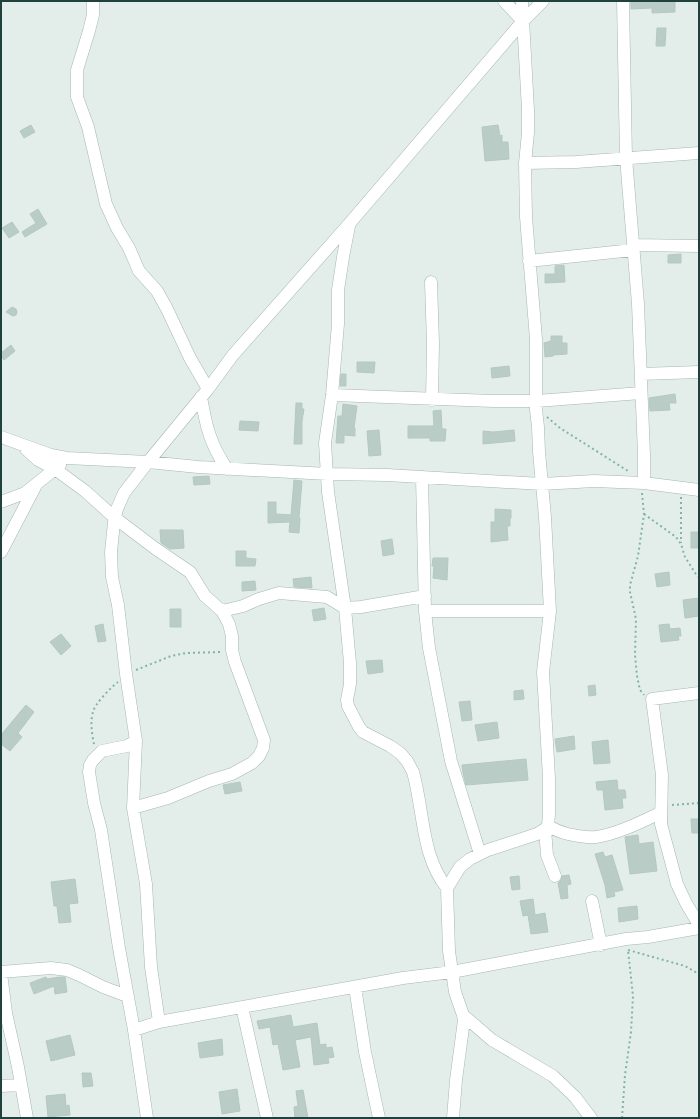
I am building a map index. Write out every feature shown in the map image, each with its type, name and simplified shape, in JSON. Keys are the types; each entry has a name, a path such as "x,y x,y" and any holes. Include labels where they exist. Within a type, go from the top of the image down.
{"street":[{"path":"93,1 93,15 77,70 77,91 88,127 106,204 139,271 157,292 167,308 190,358 205,393 209,434 218,455 227,469"},
{"path":"504,1 523,21"},
{"path":"522,1 528,110 528,133 525,163 526,217 536,338 536,405 545,517 550,611 542,672 549,778 546,827 547,855 555,876"},
{"path":"159,1022 151,967 146,884 133,808 136,741 118,605 112,577 111,542 117,510 124,493 205,393 238,349 349,224 523,21 543,1"},
{"path":"623,1 626,158 638,304 644,483"},
{"path":"525,163 576,162 699,153"},
{"path":"349,224 338,290 338,324 332,395 325,443 331,512 345,608 350,664 350,684 347,695 348,706 354,719 363,732 390,746 407,761 413,772 417,785 429,854 439,877 448,888"},
{"path":"529,261 633,247 699,246"},
{"path":"431,282 433,344 432,400"},
{"path":"641,374 699,372"},
{"path":"332,395 536,405 641,393"},
{"path":"1,437 22,446 51,455 67,458 148,462 227,469 328,474 387,475 542,484 594,481 644,483 681,489 699,490"},
{"path":"22,446 38,460 55,469 85,491 115,518 156,549 190,572 205,596 222,611 230,630 235,662 264,740 261,752 252,763 232,774 209,781 168,798 133,808"},
{"path":"1,502 25,493 36,486 67,458"},
{"path":"422,477 425,611 429,648 451,761 480,854"},
{"path":"1,552 36,486"},
{"path":"222,611 243,606 279,593 327,597 345,608 361,607 425,596"},
{"path":"425,611 550,611"},
{"path":"134,1030 159,1022 403,978 452,972 601,945 627,945 648,937 699,926 677,884 663,834 660,809 662,775 652,699 699,693"},
{"path":"136,741 127,746 102,751 97,755 90,765 90,780 101,830 147,1118"},
{"path":"453,1118 463,1015 455,992 449,952 448,888 460,867 470,859 480,854 537,834 546,827 573,835 596,837 634,825 660,809"},
{"path":"592,901 601,945"},
{"path":"27,1118 6,1013 1,973 51,968 67,970 103,987 127,996"},
{"path":"355,987 365,1052 379,1118"},
{"path":"242,1007 267,1118"},
{"path":"463,1015 492,1040 554,1076 579,1102 591,1118"},
{"path":"1,1086 21,1085"}],"path":[{"path":"536,405 560,428 615,462 644,483 641,494 644,514 638,556 632,575 630,592 636,619 635,655 637,676 640,690 652,699"},
{"path":"681,489 681,544 685,557 699,577"},
{"path":"644,514 660,525 681,544"},
{"path":"97,755 93,738 93,709 108,690 126,674 171,656 186,653 232,650"},
{"path":"660,809 699,803"},
{"path":"622,1118 625,1075 631,1032 633,996 627,945 684,966 699,974"}],"building":[{"path":"675,1 675,12 652,13 652,8 631,9 631,2"},
{"path":"657,28 666,28 665,46 656,46"},
{"path":"31,125 35,132 24,138 20,131"},
{"path":"498,125 500,136 502,135 502,142 508,142 509,159 485,161 482,127"},
{"path":"38,209 47,224 25,237 22,232 36,223 30,214"},
{"path":"12,222 19,232 9,238 2,228"},
{"path":"681,254 681,263 668,263 668,255"},
{"path":"564,265 565,282 545,283 545,274 555,274 555,266"},
{"path":"12,307 16,309 17,312 16,315 13,316 6,312"},
{"path":"551,336 562,336 562,343 567,343 567,354 545,357 544,343 551,341"},
{"path":"11,345 15,351 4,360 1,353"},
{"path":"357,362 375,362 374,373 357,372"},
{"path":"509,366 510,376 492,378 491,368"},
{"path":"341,374 346,374 346,386 340,386"},
{"path":"675,394 676,403 669,403 670,410 650,411 649,398"},
{"path":"296,403 302,403 302,409 304,409 302,421 302,444 294,444"},
{"path":"343,404 357,406 354,428 355,436 344,435 344,443 336,443 338,416 342,416"},
{"path":"441,410 442,429 446,429 445,441 430,441 430,438 408,438 408,426 434,426 433,411"},
{"path":"240,421 259,422 258,431 239,430"},
{"path":"379,430 381,455 369,456 367,431"},
{"path":"514,430 515,441 483,444 483,431 493,432"},
{"path":"209,476 210,484 194,485 193,477"},
{"path":"294,480 302,481 299,533 289,532 290,522 268,523 268,502 276,502 276,514 291,515"},
{"path":"495,509 511,510 510,526 507,526 508,540 491,542 491,522 495,522"},
{"path":"160,530 183,530 184,548 170,549 161,543"},
{"path":"691,532 699,532 699,548 691,548"},
{"path":"392,539 394,554 383,556 381,541"},
{"path":"236,551 246,551 246,558 256,559 255,566 236,566"},
{"path":"433,558 448,558 447,580 433,578"},
{"path":"669,572 670,585 657,587 655,574"},
{"path":"311,577 312,588 294,587 293,579"},
{"path":"255,581 256,590 242,591 242,582"},
{"path":"699,598 699,616 685,618 683,600"},
{"path":"324,608 326,619 314,621 312,610"},
{"path":"170,609 181,609 181,627 170,627"},
{"path":"103,624 106,641 98,642 95,626"},
{"path":"669,624 670,629 680,628 681,636 678,636 679,640 661,642 659,625"},
{"path":"61,634 71,646 61,655 50,642"},
{"path":"382,660 383,672 368,674 366,661"},
{"path":"595,685 596,695 589,696 588,686"},
{"path":"523,690 524,699 514,700 514,691"},
{"path":"470,701 472,720 462,721 459,702"},
{"path":"26,705 34,712 18,733 22,737 10,751 1,744 1,735"},
{"path":"497,722 499,738 478,741 475,725"},
{"path":"574,736 575,749 557,752 555,739"},
{"path":"608,740 610,763 594,764 592,742"},
{"path":"526,759 528,780 466,785 462,765"},
{"path":"617,780 618,790 625,790 626,798 622,798 623,808 605,810 603,790 597,790 596,782"},
{"path":"240,782 242,791 225,794 223,785"},
{"path":"691,819 699,819 699,833 692,833"},
{"path":"638,835 639,844 653,842 657,871 630,874 625,837"},
{"path":"603,852 605,857 612,855 623,890 614,892 615,896 607,898 605,885 595,854"},
{"path":"569,875 571,884 567,885 568,898 561,899 558,883 562,876"},
{"path":"519,876 520,889 512,890 510,877"},
{"path":"75,879 78,903 69,904 71,922 59,923 57,906 54,906 51,882"},
{"path":"533,899 535,915 545,913 548,932 531,934 528,915 523,916 520,901"},
{"path":"637,906 638,919 619,922 618,908"},
{"path":"46,977 47,979 65,977 67,992 55,994 54,986 34,994 30,983"},
{"path":"291,1015 293,1027 317,1023 320,1045 326,1044 326,1048 332,1047 334,1057 328,1058 329,1063 314,1065 311,1037 295,1040 300,1067 283,1070 278,1044 273,1045 270,1027 259,1029 257,1021"},
{"path":"70,1035 75,1055 51,1061 46,1041"},
{"path":"222,1039 223,1055 200,1058 198,1043"},
{"path":"82,1073 91,1073 93,1086 83,1087"},
{"path":"237,1089 240,1111 222,1114 219,1092"},
{"path":"303,1090 308,1118 295,1118 294,1107 298,1106 296,1091"},
{"path":"65,1094 66,1106 69,1105 70,1115 48,1117 46,1096"}]}
